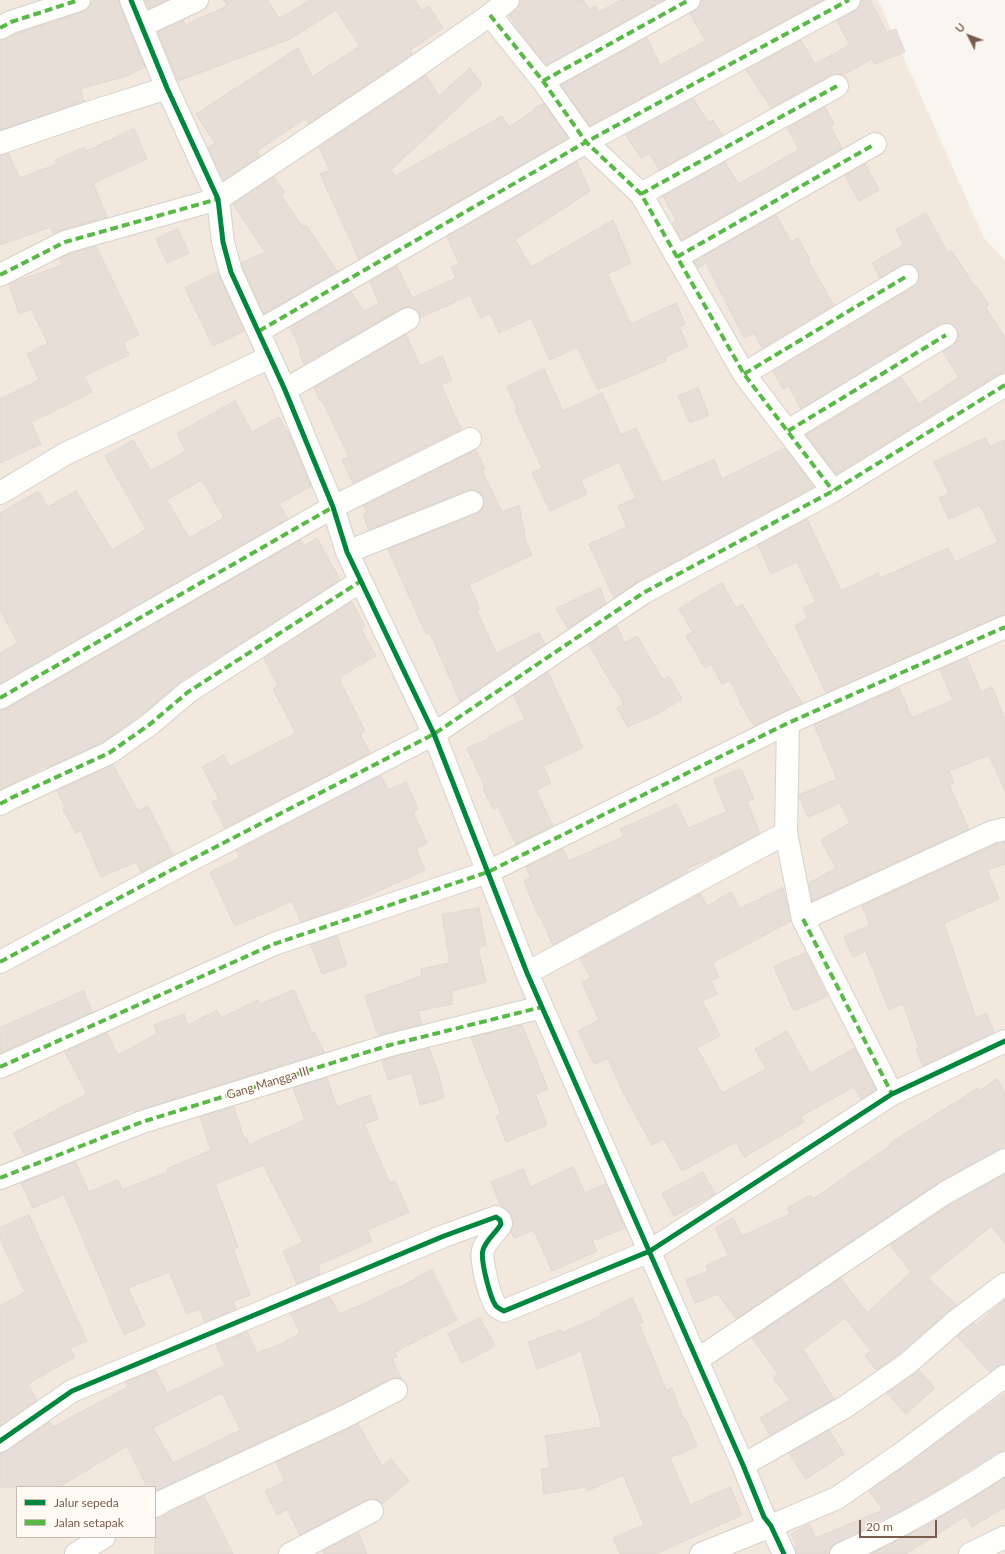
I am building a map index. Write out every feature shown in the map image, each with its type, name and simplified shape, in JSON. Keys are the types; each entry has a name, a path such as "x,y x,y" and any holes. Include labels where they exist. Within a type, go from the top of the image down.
{"street":[{"path":"0,28 11,22 79,0"},
{"path":"131,0 167,88 218,199 222,242 229,265 285,390 333,507 347,552 434,734 527,973 650,1251 764,1517 771,1526 784,1554"},
{"path":"141,26 197,0"},
{"path":"0,275 65,242 218,199 404,75 490,15 508,0"},
{"path":"543,81 689,0"},
{"path":"259,331 586,142 849,0"},
{"path":"490,15 543,81 586,142 641,194 744,374 834,491"},
{"path":"641,194 837,86"},
{"path":"0,143 167,88"},
{"path":"677,257 875,144"},
{"path":"744,374 907,276"},
{"path":"285,390 408,319"},
{"path":"788,431 946,335"},
{"path":"0,493 65,454 270,357"},
{"path":"0,962 177,867 434,734 643,593 834,491 1005,385"},
{"path":"0,698 84,648 333,507 470,439"},
{"path":"347,552 472,502"},
{"path":"0,804 109,753 149,725 188,692 361,581"},
{"path":"0,1067 274,944 488,872 788,723 1005,627"},
{"path":"788,723 786,833 803,919 892,1094"},
{"path":"803,919 992,832 1005,829"},
{"path":"527,973 786,833"},
{"name":"Gang Mangga III","path":"0,1178 142,1122 390,1045 542,1007"},
{"path":"0,1441 72,1391 444,1236 496,1217 499,1218 501,1224 484,1248 482,1262 496,1306 504,1311 650,1251 892,1094 1005,1041"},
{"path":"697,1360 945,1193 1005,1160"},
{"path":"743,1465 845,1407 907,1364 956,1321 1005,1284"},
{"path":"701,1554 836,1498 905,1451 1005,1376"},
{"path":"156,1505 344,1417 396,1390"},
{"path":"841,1554 878,1538 979,1480 1005,1463"},
{"path":"290,1554 372,1511"},
{"path":"970,1554 1005,1537"},
{"path":"76,1554 102,1538"}],"shaded area":[{"path":"0,0 878,0 984,238 1005,260 1005,1554 0,1554"}],"building":[{"path":"97,0 119,0 145,67 124,77 80,89 84,101 0,130 0,40 83,12 88,8 91,2"},
{"path":"145,0 167,0 148,9"},
{"path":"224,0 268,0 279,19 310,0 415,0 422,11 429,6 443,28 410,50 412,54 309,124 306,118 257,151 260,156 224,180 208,148 215,143 196,114 298,48 312,77 360,46 336,10 290,39 178,81 158,32 183,20 185,25 227,6"},
{"path":"520,0 583,0 590,10 595,6 599,12 621,0 663,0 546,65 515,26 516,25 509,16 520,5"},
{"path":"701,0 823,0 590,126 561,85 647,38 660,65 706,41 690,14 699,7"},
{"path":"861,0 870,0 887,32 896,29 905,52 874,64 872,59 843,75 831,75 771,108 746,70 801,40 815,64 850,45 837,21 855,11 860,6"},
{"path":"470,68 482,85 391,170 395,176 502,116 509,127 535,110 534,108 544,103 568,138 359,259 320,174 330,170 319,147 426,75 439,96"},
{"path":"693,98 709,123 713,120 722,135 659,170 649,153 641,158 626,135"},
{"path":"825,107 834,124 830,126 842,148 682,240 672,223 676,220 663,196 725,162 738,184 799,150 787,128"},
{"path":"134,129 147,159 93,183 107,217 61,230 53,234 51,227 0,245 0,155 8,153 20,178 57,164 55,160 85,147 86,151"},
{"path":"577,162 590,191 515,240 531,267 613,220 631,263 607,274 631,324 676,303 685,324 679,327 688,346 665,357 666,361 598,390 577,347 550,360 531,318 499,333 490,313 481,318 470,295 420,318 419,312 414,308 402,308 304,364 299,352 301,350 290,327 351,292 364,311 379,303 370,282 397,266 412,298 456,278 451,267 459,264 447,237"},
{"path":"865,164 879,190 859,201 845,176"},
{"path":"274,177 285,193 281,195 303,227 307,226 337,271 264,314 241,263 265,252 233,204"},
{"path":"926,213 948,253 951,250 975,287 976,286 989,305 986,308 1005,338 1005,373 998,374 836,474 806,435 901,377 919,404 959,377 943,352 957,341 958,334 956,328 952,324 940,324 801,409 789,386 783,389 773,371 914,286 918,282 919,275 917,269 913,265 901,265 880,278 872,263 904,245 896,230"},
{"path":"776,215 791,242 798,238 810,260 808,261 834,305 762,348 754,333 744,338 706,263 698,268 694,262"},
{"path":"178,229 189,253 167,263 156,239"},
{"path":"96,246 139,335 123,342 129,355 84,376 92,392 31,422 41,444 0,463 0,399 39,380 27,354 48,343 31,309 19,314 9,284 62,265 60,258"},
{"path":"218,272 244,331 213,346 185,288"},
{"path":"406,335 420,366 442,356 452,380 441,385 461,429 353,483 342,460 349,457 322,400 320,401 314,388"},
{"path":"544,369 563,411 602,393 621,435 636,428 662,483 714,459 722,479 785,448 814,487 637,582 614,598 589,544 627,527 618,506 636,498 619,462 581,480 587,494 550,511 532,473 542,468 515,410 517,409 507,387"},
{"path":"698,388 709,415 690,423 678,396"},
{"path":"235,401 252,432 279,417 292,440 311,486 279,504 288,519 0,684 0,653 18,643 0,610 0,513 38,491 48,507 76,491 112,550 146,529 105,456 133,440 151,471 186,451 177,434","holes":["202,480 224,518 189,538 167,500"]},
{"path":"986,438 990,447 1005,440 1005,614 826,693 795,626 808,618 803,608 816,602 797,562 771,574 758,545 807,519 841,591 878,573 880,578 948,548 955,562 998,542 980,505 949,519 939,498 949,493 934,462"},
{"path":"476,450 485,469 482,471 502,512 519,505 526,542 532,555 469,585 480,609 477,611 496,653 539,633 545,644 460,701 430,633 426,634 388,549 477,514 482,510 484,504 483,497 480,492 467,490 369,530 363,514 367,512 363,506"},
{"path":"317,538 340,580 181,681 141,715 103,742 46,768 45,767 0,790 0,710 6,709 300,540 304,546"},
{"path":"722,583 736,608 742,604 802,703 754,726 739,701 740,700 730,680 722,684 711,664 705,668 686,636 693,632 679,609"},
{"path":"600,588 606,603 568,628 556,609"},
{"path":"352,602 365,626 361,629 376,656 341,676 342,678 339,679 365,731 360,734 370,753 225,828 212,802 219,799 202,767 224,755 230,767 296,733 273,689 278,686 264,658"},
{"path":"617,626 625,643 637,636 663,680 669,676 682,699 659,713 628,727 617,708 624,704 589,645"},
{"path":"967,658 981,692 992,687 1005,719 1005,791 989,755 949,771 954,783 949,785 969,829 812,901 809,883 836,868 821,840 850,823 840,803 808,817 799,797 799,795 837,779 814,725 899,688 912,718 953,700 940,670"},
{"path":"548,672 583,748 543,766 551,783 536,790 553,826 516,844 498,807 493,809 483,788 485,787 467,748 488,739 488,737 525,719 514,695"},
{"path":"113,765 138,811 148,806 173,855 141,872 136,862 101,877 81,831 76,833 63,809 65,807 57,791"},
{"path":"741,769 754,799 747,802 760,833 723,853 686,869 688,872 553,945 524,881 531,878 526,867 563,849 569,861 623,837 620,829 677,804 688,828 727,812 714,780"},
{"path":"381,776 388,790 406,782 418,809 413,812 427,843 416,849 425,870 334,911 301,922 292,901 235,926 210,872 240,858 236,850"},
{"path":"1005,842 1005,864 987,870 999,899 944,923 976,1018 986,1013 994,1032 923,1066 916,1049 919,1048 903,1004 889,1010 866,951 853,957 844,937 870,925 862,906 996,844"},
{"path":"783,888 791,921 712,963 719,977 711,981 717,994 702,1001 720,1036 697,1048 722,1093 766,1069 755,1049 787,1031 810,1073 855,1048 876,1090 861,1099 854,1087 801,1116 804,1122 744,1157 736,1142 682,1171 664,1139 652,1145 622,1090 608,1058 594,1064 578,1031 599,1020 582,982 591,978 580,959 700,894 707,906 731,892 740,908"},
{"path":"479,908 486,945 478,947 486,982 451,991 453,1004 418,1011 422,1024 378,1035 365,996 422,976 421,969 450,963 442,915"},
{"path":"337,936 347,965 322,974 311,945"},
{"path":"806,953 827,996 794,1011 774,967"},
{"path":"294,990 312,1033 314,1032 324,1052 134,1112 133,1109 116,1119 25,1155 13,1133 87,1094 65,1052 107,1033 118,1055 157,1034 154,1025 184,1014 188,1025 217,1010 221,1018 258,1000 260,1004"},
{"path":"84,991 92,1012 0,1053 0,1028"},
{"path":"522,1025 548,1089 535,1094 547,1125 506,1142 496,1116 501,1114 471,1038"},
{"path":"429,1048 438,1072 444,1098 420,1105 412,1073 388,1080 382,1060"},
{"path":"327,1078 337,1107 370,1095 378,1119 364,1124 390,1183 395,1181 409,1212 367,1230 372,1241 318,1265 320,1270 318,1271 320,1274 297,1284 283,1251 303,1242 263,1165 215,1184 238,1247 233,1249 250,1295 233,1301 236,1309 205,1322 199,1309 187,1314 169,1272 128,1288 145,1325 124,1335 64,1194 33,1208 21,1183 75,1162 89,1192 118,1180 122,1190 168,1172 167,1169 211,1150 200,1117 234,1107 244,1138 246,1137 249,1145 305,1120 293,1088"},
{"path":"997,1079 1005,1092 1005,1148 999,1149 938,1183 736,1319 718,1294 695,1303 686,1280 708,1271 706,1266 729,1255 715,1228 733,1218 742,1236 790,1214 787,1208 811,1195 813,1199 891,1145 890,1143 978,1088 979,1091"},
{"path":"573,1167 585,1193 606,1184 625,1228 592,1241 597,1251 552,1271 534,1230 514,1238 511,1232 513,1226 512,1217 508,1210 501,1206 491,1182 523,1169 530,1187"},
{"path":"703,1172 715,1194 674,1216 662,1194"},
{"path":"1005,1174 1005,1243 991,1226 928,1278 956,1305 899,1354 876,1370 865,1355 871,1351 845,1318 803,1349 834,1399 770,1435 760,1418 790,1400 773,1378 778,1374 752,1338 841,1278 867,1313 911,1272 890,1245 952,1204"},
{"path":"29,1215 87,1341 70,1348 75,1357 28,1384 37,1400 0,1426 0,1306 25,1292 0,1239 0,1228"},
{"path":"432,1270 457,1320 395,1352 397,1357 392,1359 402,1379 390,1379 338,1406 156,1491 156,1486 147,1486 127,1446 61,1486 0,1487 0,1453 7,1451 50,1422 53,1427 128,1387 125,1382 155,1370 167,1393 225,1365 216,1345 247,1332 257,1353 281,1344 300,1333 291,1313 330,1297 339,1314 366,1303","holes":["222,1393 241,1430 173,1463 153,1428"]},
{"path":"632,1298 643,1322 639,1324 666,1390 672,1388 683,1418 685,1418 697,1446 670,1458 690,1505 730,1487 742,1515 656,1554 620,1554 613,1538 644,1525 623,1475 587,1491 586,1487 544,1494 541,1469 550,1468 545,1436 602,1427 581,1351 537,1369 528,1342 561,1330 562,1333 601,1316 600,1314"},
{"path":"1005,1300 1005,1364 998,1366 990,1372 957,1336 974,1323 976,1325"},
{"path":"480,1318 495,1346 462,1363 448,1334"},
{"path":"919,1370 935,1388 906,1414 887,1393"},
{"path":"1005,1394 1005,1451 998,1452 939,1489 898,1512 836,1543 831,1547 829,1554 796,1554 794,1547 797,1546 791,1534 809,1524 816,1538 883,1510 869,1491"},
{"path":"358,1424 382,1466 391,1459 409,1481 382,1504 378,1500 367,1500 300,1535 287,1509 277,1515 265,1491 285,1481 276,1462"},
{"path":"829,1430 844,1454 806,1479 789,1453"},
{"path":"1005,1478 1005,1507 972,1527 966,1516 906,1554 871,1554 931,1523"},
{"path":"204,1496 233,1554 155,1554 156,1518 161,1517"},
{"path":"358,1532 367,1554 324,1554 323,1551"}],"marked path":[{"path":"0,28 11,22 79,0"},
{"path":"543,81 689,0"},
{"path":"259,331 586,142 849,0"},
{"path":"490,15 543,81 586,142 641,194 744,374 833,491"},
{"path":"641,194 837,86"},
{"path":"677,257 875,144"},
{"path":"0,275 65,242 218,199"},
{"path":"744,374 907,276"},
{"path":"788,431 946,335"},
{"path":"0,962 177,867 434,734 643,593 833,491 1005,385"},
{"path":"0,698 333,507"},
{"path":"0,804 109,753 149,725 188,692 361,581"},
{"path":"0,1067 274,944 488,872 788,723 1005,627"},
{"path":"803,919 892,1094"},
{"path":"0,1178 142,1122 390,1045 542,1007"}],"cycle path":[{"path":"131,0 167,88 218,199 223,242 231,272 285,390 333,507 347,552 434,734 527,973 743,1465 764,1517 771,1526 784,1554"},
{"path":"0,1441 72,1391 444,1236 496,1217 500,1220 501,1224 484,1246 482,1255 491,1295 496,1306 504,1311 650,1251 892,1094 1005,1041"}]}
